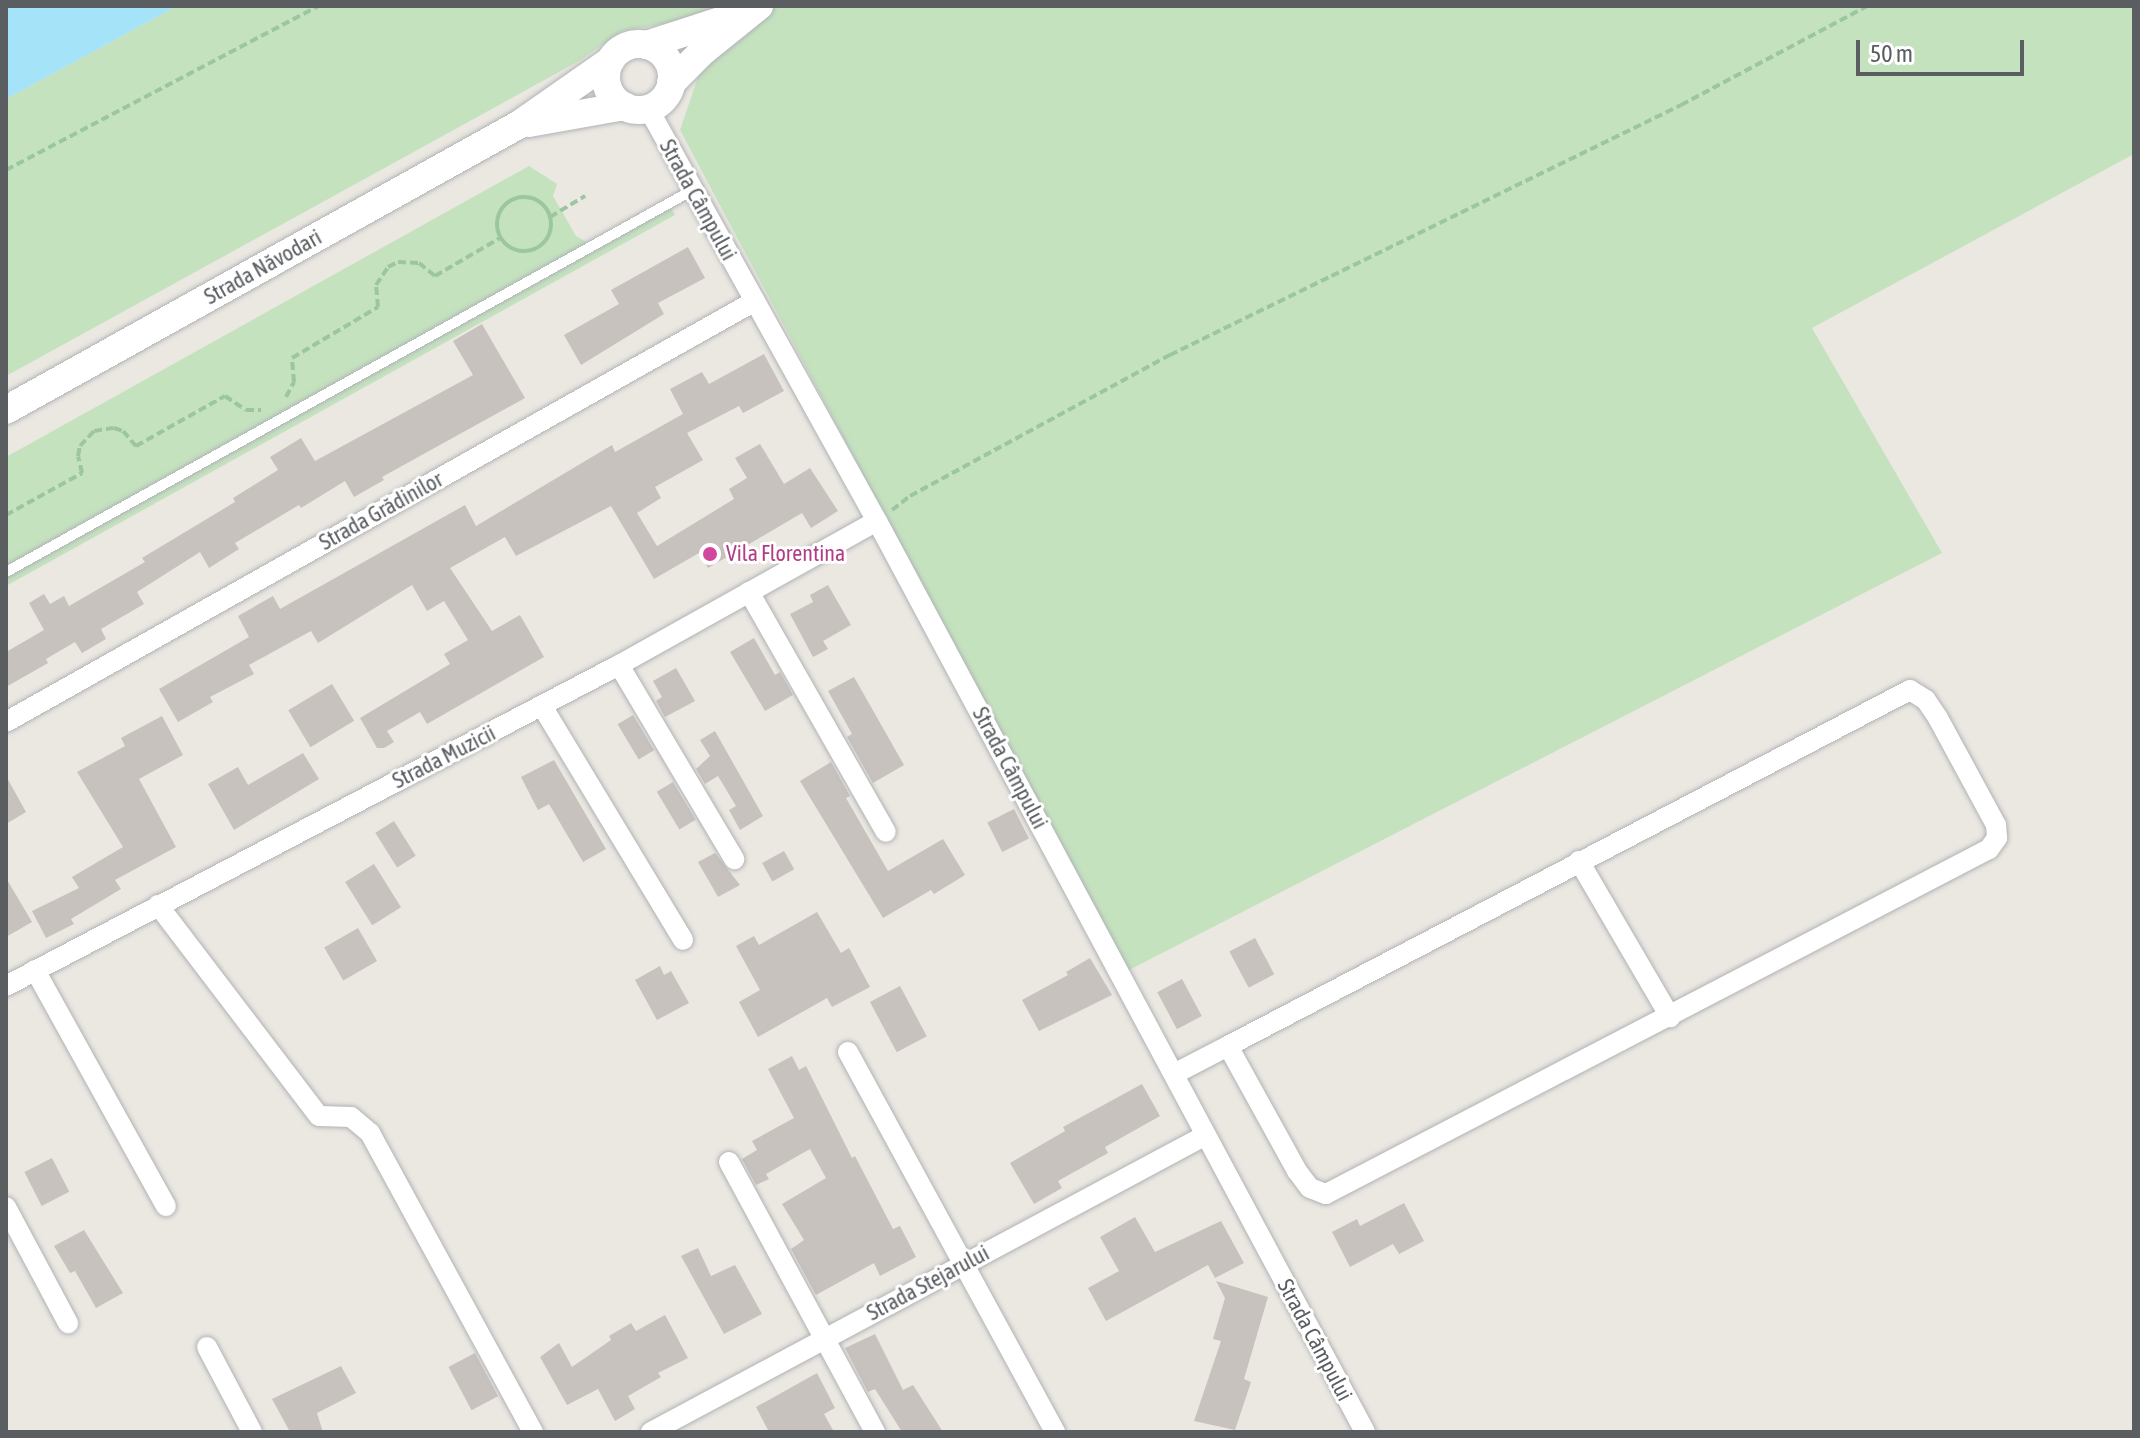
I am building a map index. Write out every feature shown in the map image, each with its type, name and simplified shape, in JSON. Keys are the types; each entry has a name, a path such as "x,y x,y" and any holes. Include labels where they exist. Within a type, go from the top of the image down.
{"main road":[{"path":"757,7 671,83 660,102 636,107 616,101 606,82 610,61 625,47 646,45 757,7"},
{"path":"646,45 664,57 669,66 671,83"},
{"name":"Strada Năvodari","path":"6,410 520,124 610,61"},
{"name":"Strada Năvodari","path":"520,124 636,107"}],"street":[{"name":"Strada Câmpului","path":"636,107 693,190 877,521 1365,1432"},
{"name":"Strada Grădinilor","path":"6,722 755,301"},
{"name":"Strada Muzicii","path":"6,986 619,665 877,521"},
{"path":"749,592 886,832"},
{"path":"619,665 734,859"},
{"path":"1174,1074 1910,690 1926,700 1938,718 1996,825 1997,838 1989,849 1326,1194 1310,1188 1297,1171 1228,1046"},
{"path":"542,706 683,940"},
{"path":"1579,861 1670,1017"},
{"path":"158,905 319,1116 351,1117 370,1133 533,1432"},
{"path":"35,970 166,1206"},
{"path":"848,1052 1055,1432"},
{"name":"Strada Stejarului","path":"651,1432 1206,1135"},
{"path":"729,1162 875,1432"},
{"path":"6,1207 68,1323"},
{"path":"207,1347 252,1432"}],"lane":[{"path":"6,572 693,190"}],"path":[{"path":"6,170 319,6"},
{"path":"877,521 910,496 1170,355 1667,112 1867,6"},
{"path":"550,217 585,196"},
{"path":"532,198 540,202 550,217 549,234 538,247 521,251 500,238 497,229 500,211 514,199 532,198"},
{"path":"281,402 294,382 292,358 378,307 376,285 388,267 398,262 419,263 435,276 500,238"},
{"path":"6,515 82,473 78,456 80,446 94,431 114,428 123,431 136,446 225,396 246,410 270,408"}],"green space":[{"path":"177,6 2134,6 2134,154 1812,328 1942,553 1127,971 680,130 699,74 669,23 622,31 579,61 6,376 6,99"},
{"path":"529,166 557,184 553,196 576,236 588,243 667,200 675,215 6,586 6,457"}],"water":[{"path":"6,6 177,6 6,99"}],"building":[{"path":"688,247 705,278 658,303 664,314 581,365 564,335 619,304 611,290"},
{"path":"482,324 525,398 382,477 384,480 354,497 345,481 301,508 299,505 235,543 239,549 209,568 200,552 137,592 144,604 101,629 106,639 82,653 75,642 46,659 48,663 6,687 6,652 44,630 29,603 44,594 50,604 64,596 69,606 145,562 142,558 235,502 233,498 278,470 270,457 301,438 315,461 473,375 453,341"},
{"path":"764,354 784,391 743,413 739,406 687,433 703,460 655,487 661,498 637,513 657,546 734,499 729,489 747,478 735,458 760,444 784,484 810,468 838,511 811,528 802,513 708,568 699,553 654,579 611,506 516,556 505,537 450,568 492,631 520,615 544,657 427,724 420,712 387,731 394,742 384,748 377,748 360,718 450,664 444,654 468,640 444,601 427,611 412,585 318,643 311,631 249,665 254,674 210,697 213,702 178,722 159,689 249,637 238,616 273,596 280,609 465,505 476,526 612,445 615,452 683,414 670,389 702,372 709,384"},
{"path":"828,585 851,625 823,641 828,649 813,657 790,614 813,602 810,595"},
{"path":"754,638 775,675 780,672 793,695 765,711 730,652"},
{"path":"676,668 695,701 665,717 656,701 662,697 653,681"},
{"path":"854,677 904,765 873,783 847,737 852,734 828,691"},
{"path":"332,684 354,721 310,747 288,710"},
{"path":"633,715 654,750 639,759 618,724"},
{"path":"162,716 183,755 139,779 176,847 115,880 121,889 71,919 74,924 46,938 32,911 79,888 72,877 123,847 77,772 125,746 121,738"},
{"path":"715,731 763,816 740,830 729,810 736,806 718,776 705,784 696,769 710,756 700,740"},
{"path":"303,753 319,779 234,830 208,784 238,767 248,785"},
{"path":"554,760 606,849 583,862 549,804 538,810 521,777"},
{"path":"831,762 850,796 846,798 888,871 943,839 965,875 934,894 931,890 883,918 800,781"},
{"path":"6,776 26,812 6,824"},
{"path":"673,782 696,820 679,830 657,792"},
{"path":"1014,809 1029,838 1002,852 987,823"},
{"path":"394,821 416,856 397,867 375,833"},
{"path":"784,851 794,869 772,881 762,863"},
{"path":"715,853 740,885 718,897 698,862"},
{"path":"374,864 401,907 372,925 345,882"},
{"path":"6,878 32,922 6,937"},
{"path":"817,912 841,953 849,948 870,987 832,1007 827,998 758,1037 739,1002 760,990 736,946 754,936 759,945"},
{"path":"358,928 377,961 343,980 324,947"},
{"path":"1255,938 1274,974 1249,988 1229,952"},
{"path":"1090,958 1112,995 1039,1031 1022,1000 1068,975 1066,972"},
{"path":"660,966 664,975 671,971 689,1003 657,1020 635,980"},
{"path":"1182,979 1202,1016 1177,1029 1157,992"},
{"path":"900,986 927,1036 897,1052 870,1002"},
{"path":"792,1056 799,1070 806,1066 852,1158 855,1156 893,1229 900,1226 916,1257 880,1276 874,1263 816,1295 791,1249 804,1240 782,1204 826,1178 810,1149 766,1174 769,1179 756,1185 742,1159 757,1150 752,1141 794,1118 768,1069"},
{"path":"1142,1084 1160,1116 1105,1147 1108,1153 1058,1181 1062,1188 1034,1204 1010,1163 1065,1131 1063,1127"},
{"path":"52,1158 69,1192 42,1206 24,1172"},
{"path":"1404,1203 1424,1241 1399,1254 1393,1244 1350,1267 1332,1232 1357,1219 1360,1226"},
{"path":"1135,1217 1155,1252 1221,1221 1244,1263 1215,1278 1208,1265 1106,1321 1088,1288 1119,1271 1100,1237"},
{"path":"84,1230 123,1293 96,1308 75,1271 70,1273 54,1246"},
{"path":"698,1248 711,1276 735,1265 762,1314 724,1334 681,1256"},
{"path":"1216,1281 1268,1297 1244,1379 1251,1382 1235,1430 1194,1421 1221,1341 1213,1339 1225,1298"},
{"path":"665,1315 688,1358 658,1373 661,1377 628,1396 635,1409 615,1421 598,1389 567,1405 540,1357 559,1343 572,1367 611,1340 609,1336 631,1323 636,1331"},
{"path":"875,1334 903,1390 913,1385 943,1432 902,1432 875,1389 868,1392 845,1348"},
{"path":"475,1353 498,1396 472,1410 449,1367"},
{"path":"341,1366 356,1393 317,1413 323,1432 290,1432 272,1399"},
{"path":"817,1373 835,1408 824,1414 834,1432 769,1432 756,1407"}],"place":[{"name":"Vila Florentina","path":"710,554"}]}
